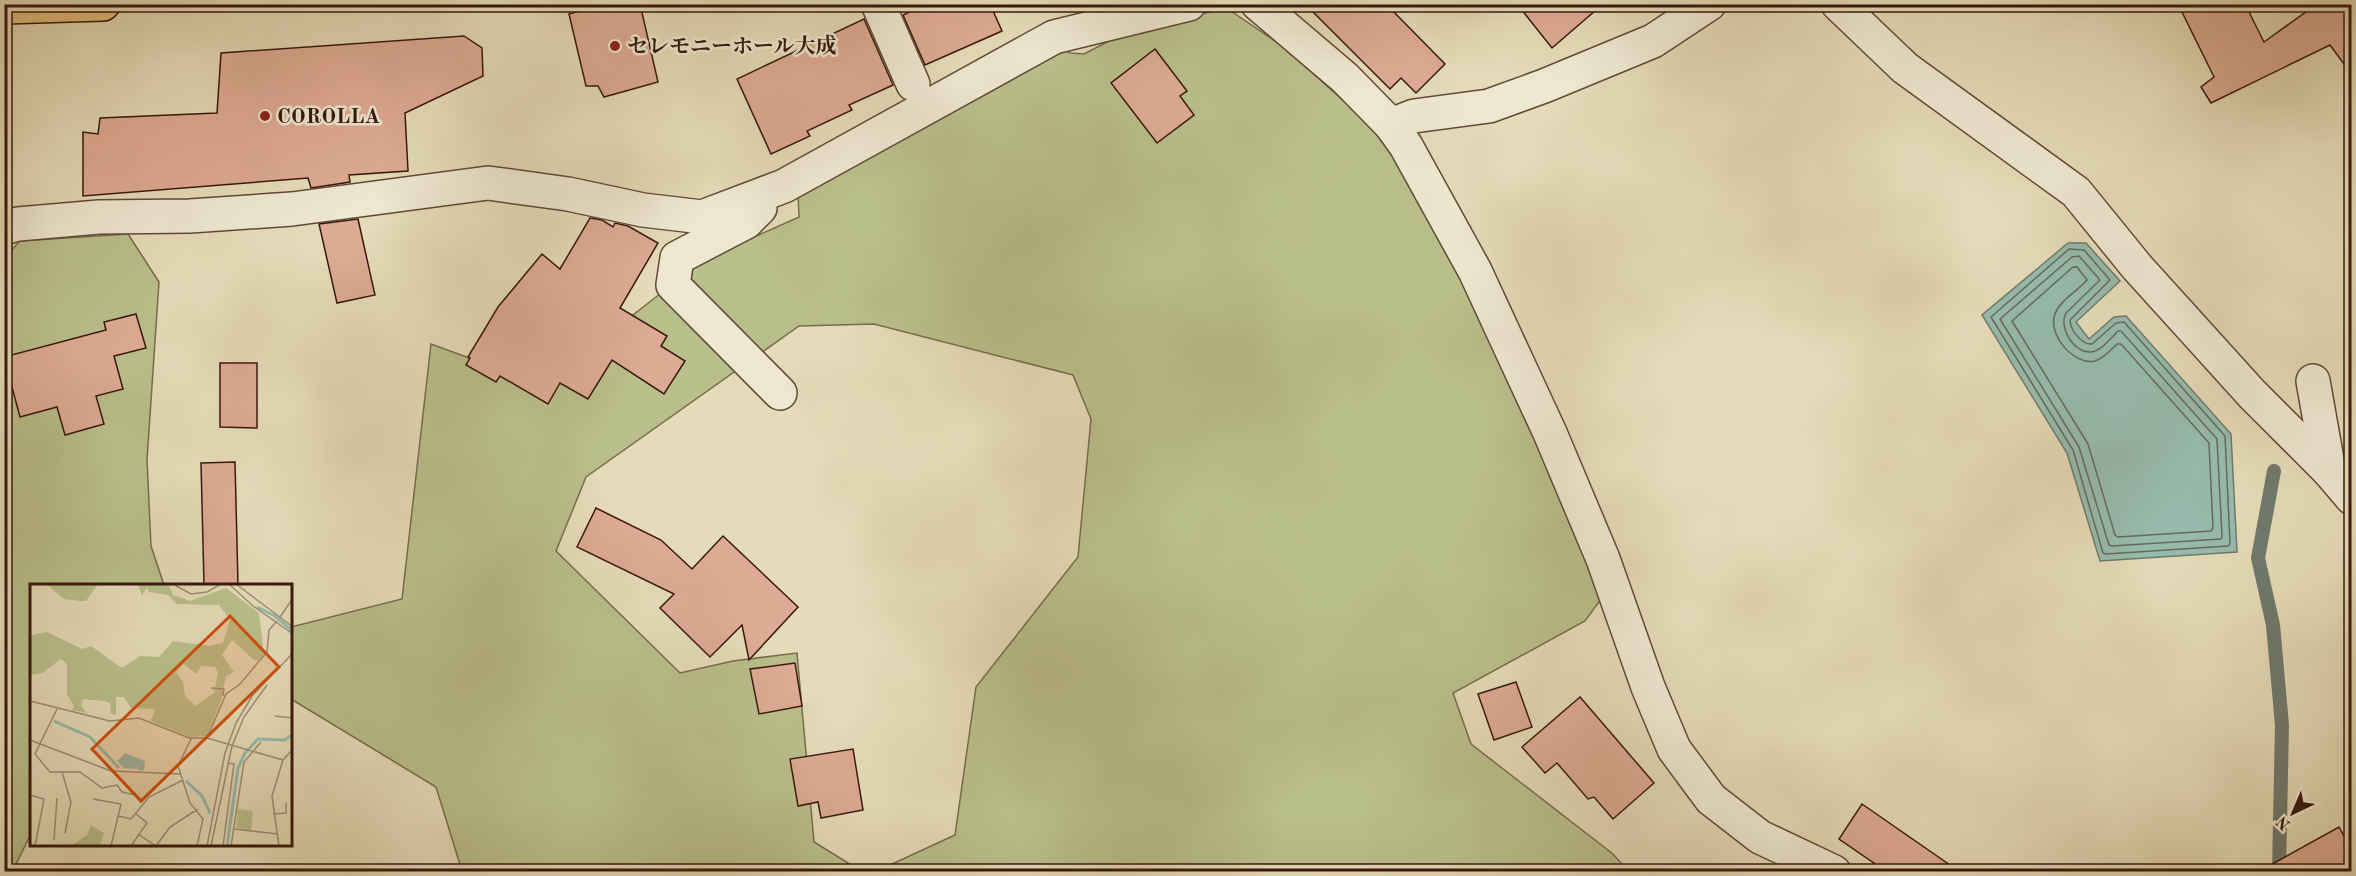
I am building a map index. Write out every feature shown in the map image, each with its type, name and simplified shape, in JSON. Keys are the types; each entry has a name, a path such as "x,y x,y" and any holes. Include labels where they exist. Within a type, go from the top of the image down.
{"main road":[{"path":"4,8 103,4"}],"street":[{"path":"878,4 913,84"},
{"path":"4,228 18,224 90,218 189,216 292,209 489,183 568,194 643,210 702,217 784,186 1054,37 1189,4"},
{"path":"1258,4 1345,78 1391,125 1406,147 1475,271 1550,434 1603,559 1648,687 1674,749 1711,799 1719,806 1760,837 1834,871"},
{"path":"1391,125 1414,116 1489,106 1544,86 1653,41 1709,4"},
{"path":"1838,4 1905,68 2076,192 2137,267 2252,394 2329,471 2352,498"},
{"path":"780,393 673,285 677,258 746,222 784,186"},
{"path":"2313,381 2329,471"}],"green space":[{"path":"1228,9 1284,47 1369,124 1393,152 1462,277 1538,435 1604,595 1585,621 1453,693 1471,744 1613,854 1628,871 877,871 955,835 976,687 1078,557 1091,419 1073,375 874,324 799,326 586,477 556,551 680,673 733,661 797,653 814,842 861,871 462,871 436,787 292,700 292,627 402,599 431,344 543,385 705,259 799,217 798,193 1055,46 1070,53 1084,54 1142,24"},
{"path":"128,234 159,282 147,460 151,546 164,584 30,584 30,837 12,872 4,871 4,258 20,241"}],"water":[{"path":"2068,243 2086,243 2120,281 2076,322 2089,339 2114,317 2126,316 2231,434 2237,552 2100,561 2067,453 1982,315"}],"building":[{"path":"587,4 640,4 658,82 604,97 598,86 586,86 569,14 587,9"},
{"path":"926,4 990,4 1002,31 925,65 903,15"},
{"path":"1305,4 1386,4 1445,64 1416,93 1401,78 1390,89"},
{"path":"1517,4 1603,4 1552,48"},
{"path":"2178,4 2245,4 2264,42 2317,4 2352,4 2352,75 2330,45 2211,103 2201,87 2214,77"},
{"path":"864,19 893,85 849,105 852,110 807,131 810,136 771,154 737,79"},
{"path":"464,36 482,48 483,76 405,113 408,171 349,175 350,182 311,188 308,178 83,196 83,132 98,134 100,118 217,113 221,53"},
{"path":"1155,49 1187,91 1180,96 1194,115 1157,143 1111,83"},
{"path":"590,218 602,220 613,227 615,223 628,226 658,243 620,308 667,336 661,346 685,361 664,394 612,360 588,399 560,383 548,404 500,376 496,382 466,365 470,358 468,357 498,307 542,254 560,269"},
{"path":"358,219 375,295 337,303 319,224"},
{"path":"136,314 146,348 114,356 123,389 96,396 104,424 65,435 57,407 20,417 4,357 106,330 104,322"},
{"path":"220,363 257,363 257,428 220,427"},
{"path":"235,462 238,584 204,584 201,463"},
{"path":"596,508 661,540 692,569 723,536 798,607 749,660 742,625 710,657 660,608 674,594 577,547"},
{"path":"795,663 802,706 759,714 750,669"},
{"path":"1516,682 1532,727 1494,740 1478,694"},
{"path":"1580,697 1654,783 1613,819 1594,797 1588,799 1557,763 1545,773 1522,747"},
{"path":"853,749 863,810 821,818 818,802 798,806 790,759"},
{"path":"1862,804 1960,872 1887,872 1839,839"},
{"path":"2339,827 2352,851 2352,872 2258,872"}],"waterway":[{"path":"2274,471 2258,558 2273,625 2282,725 2279,872"}],"place":[{"name":"セレモニーホール大成","path":"615,46"},
{"name":"COROLLA","path":"265,116"}]}
